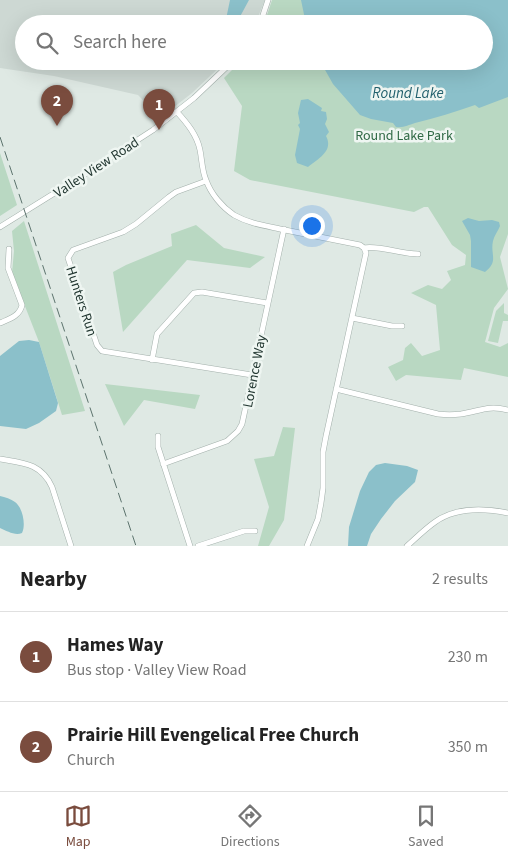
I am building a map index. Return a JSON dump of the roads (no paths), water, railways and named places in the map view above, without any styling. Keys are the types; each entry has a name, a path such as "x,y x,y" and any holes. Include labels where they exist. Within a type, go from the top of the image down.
{"street":[{"path":"263,15 268,0"},
{"name":"Valley View Road","path":"0,227 153,130 177,112 224,70"},
{"path":"177,112 189,125 197,139 206,181 218,201 234,215 255,223 360,245 366,253 324,452 321,504 309,545"},
{"name":"Hunters Run","path":"206,181 176,192 123,232 73,250 68,258 99,349 102,351 252,375"},
{"name":"Lorence Way","path":"164,464 233,437 242,424 284,229"},
{"path":"364,248 370,247 418,254"},
{"path":"0,323 16,316 21,311 22,305 8,268 9,250"},
{"path":"152,360 157,334 194,293 202,292 267,303"},
{"path":"352,318 392,326 402,326"},
{"path":"336,389 438,414 462,414 492,407 508,410"},
{"path":"158,436 158,448 190,546"},
{"path":"0,459 33,466 48,479 71,546"},
{"path":"407,546 436,521 458,512 484,509 508,513"},
{"path":"198,546 244,531 255,531"}],"water":[{"path":"230,0 249,0 241,15 227,15"},
{"name":"Round Lake","path":"301,0 508,0 508,97 479,108 475,105 401,127 396,127 393,123 360,115 333,84 325,70 493,70 493,15 304,15"},
{"path":"308,99 322,108 321,111 326,112 327,119 325,124 329,132 326,136 328,146 324,154 308,167 297,163 295,155 300,129 298,113 301,100"},
{"path":"468,218 479,221 492,220 499,222 500,226 492,246 493,261 485,272 471,267 470,235 462,221"},
{"path":"19,341 39,342 58,403 56,411 39,423 26,429 0,426 0,356"},
{"path":"385,463 407,466 418,470 415,482 395,501 381,519 371,534 367,546 348,546 349,527 360,491 369,472 376,465"},
{"path":"0,496 13,501 20,508 24,521 22,533 14,534 0,528"}],"railway":[{"path":"0,137 136,546"}],"place":[{"name":"Prairie Hill Evengelical Free Church","path":"57,126"},
{"name":"Hames Way","path":"159,130"}],"park label":[{"name":"Round Lake Park","path":"404,135"}]}
